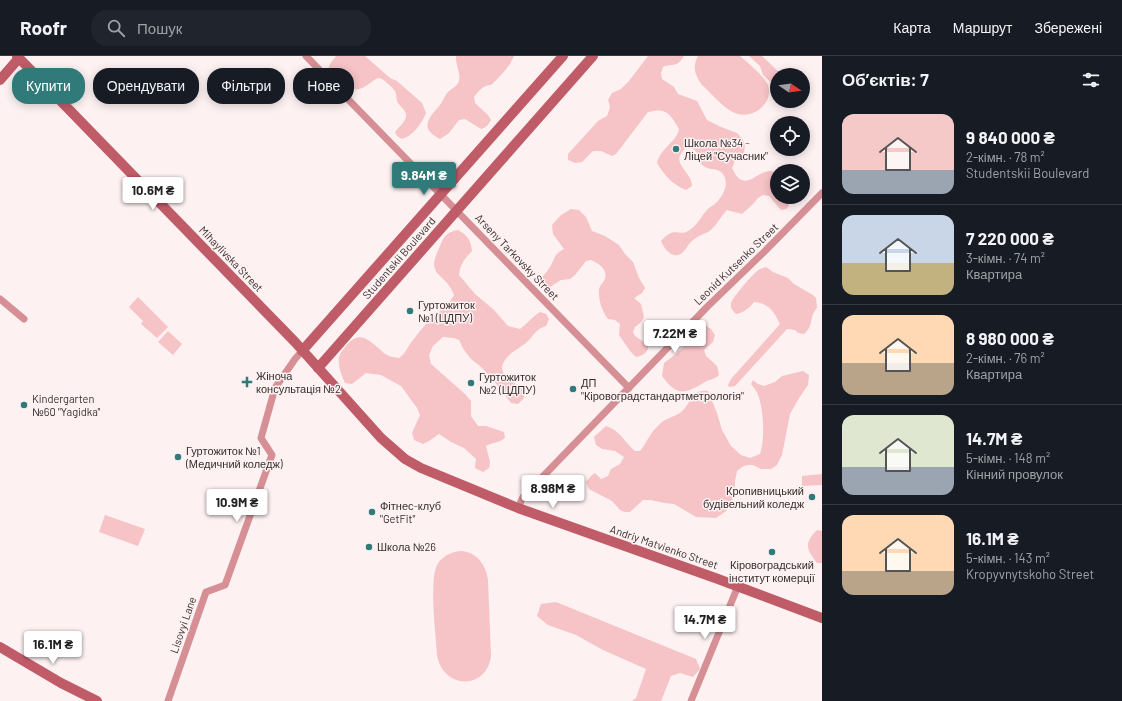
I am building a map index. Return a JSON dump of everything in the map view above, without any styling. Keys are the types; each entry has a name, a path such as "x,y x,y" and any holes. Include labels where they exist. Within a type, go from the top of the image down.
{"street":[{"name":"Arseny Tarkovsky Street","path":"306,56 629,388"},
{"name":"Studentskii Boulevard","path":"302,351 563,56"},
{"name":"Studentskii Boulevard","path":"318,368 593,56"},
{"path":"0,80 19,57"},
{"name":"Mihaylivska Street","path":"19,57 310,359"},
{"name":"Leonid Kutsenko Street","path":"518,508 523,498 708,306 822,193"},
{"path":"0,299 24,318"},
{"name":"Lisovyi Lane","path":"168,701 206,592 225,585 272,455 261,438 275,388 302,351"},
{"name":"Andriy Matvienko Street","path":"310,359 381,438 405,459 421,468 518,508 738,586 822,618"},
{"path":"691,701 738,586"},
{"path":"0,646 61,682 97,701"}],"shaded area":[{"path":"336,56 365,56 422,103 426,113 420,125 410,135 402,139 397,136 395,132 404,121 406,115 405,111 397,102 395,91 380,78 364,87 354,89 354,68 329,68"},
{"path":"456,56 514,56 507,68 498,78 491,85 481,89 474,97 475,103 488,115 491,120 487,126 481,129 465,119 459,120 449,133 440,139 429,131 428,123 429,119 447,93 456,86 459,81"},
{"path":"648,56 684,56 677,64 663,67 661,73 662,79 674,87 678,94 697,101 707,120 737,133 742,138 745,145 744,153 735,161 732,168 737,177 743,180 748,180 770,171 770,197 763,195 758,198 742,214 727,210 711,230 694,239 682,253 675,255 669,253 661,241 673,232 682,233 693,227 707,210 716,203 724,192 726,180 720,171 705,167 700,162 695,150 686,148 681,153 679,158 682,167 689,176 692,186 686,190 673,182 663,172 657,163 659,157 678,134 679,129 667,113 660,110 648,112 616,154 612,156 601,151 593,151 582,162 575,163 568,160 568,154 598,121 607,116 610,107 608,100 612,93 621,89"},
{"path":"698,56 740,56 766,81 769,92 765,104 754,112 742,115 726,108 702,85 698,78 695,71 695,64"},
{"path":"749,56 762,56 775,68 770,68 770,82 763,75 760,66"},
{"path":"776,204 788,204 789,206 786,209 781,210"},
{"path":"571,209 579,210 586,217 592,231 605,236 619,245 633,262 639,278 645,288 642,293 634,298 641,304 644,317 635,327 633,332 635,336 648,345 648,349 642,355 636,357 630,351 619,335 620,324 615,320 608,319 604,312 600,301 599,289 604,281 605,274 603,268 598,263 591,260 586,261 570,279 561,280 547,289 540,284 539,281 549,269 556,255 564,249 553,234 552,225 561,215"},
{"path":"458,230 468,238 472,251 463,262 459,275 475,294 493,309 508,326 520,329 540,312 546,314 549,319 546,326 537,331 503,363 502,368 505,377 525,390 524,398 518,404 511,403 491,377 471,359 459,340 443,337 433,346 429,355 431,364 471,401 471,416 478,426 486,426 504,432 505,438 486,446 490,462 489,468 483,472 475,468 476,459 464,448 439,434 423,444 414,440 412,433 420,415 417,408 401,386 381,375 366,373 352,384 345,383 340,371 339,363 342,351 350,342 358,337 362,337 371,342 388,356 399,358 403,355 423,327 447,305 454,295 450,287 438,274 434,264 441,243 445,237 449,233"},
{"path":"766,267 773,272 788,278 794,284 813,295 816,298 817,308 814,312 811,324 804,334 798,333 795,330 787,329 735,386 729,387 728,385 731,379 780,324 773,312 764,304 754,302 746,310 736,314 731,306 731,303 739,290 757,271"},
{"path":"138,297 168,327 157,338 141,324 143,321 129,307"},
{"path":"706,326 711,329 715,335 713,342 704,350 706,356 717,366 719,375 687,391 677,390 667,383 662,376 664,363 676,354 699,329"},
{"path":"168,331 182,344 173,355 158,342"},
{"path":"803,371 809,375 808,385 790,414 782,455 777,465 771,469 761,469 753,465 747,465 737,471 735,491 730,506 725,512 716,518 696,517 674,504 651,500 643,500 630,512 625,512 620,510 612,501 589,489 586,482 591,476 595,473 601,479 608,476 611,469 620,464 624,457 615,451 602,449 596,445 594,437 606,426 615,430 635,451 640,451 657,426 663,421 680,413 694,395 702,391 708,391 722,430 731,446 741,455 750,458 760,454 763,441 763,416 758,394 751,384 753,380 764,386 775,382 782,376"},
{"path":"822,474 822,485 802,486 802,476"},
{"path":"105,515 145,529 138,546 99,532"},
{"path":"817,530 822,531 822,563 817,563 808,546 808,542"},
{"path":"461,551 472,554 480,560 487,574 491,656 488,667 482,675 474,680 465,681 456,680 447,675 441,666 437,655 433,595 433,583 437,565 441,559 447,555"},
{"path":"556,602 696,659 700,669 693,677 680,673 671,676 661,701 632,701 636,698 646,669 603,650 576,635 548,625 537,616 541,604"}],"place":[{"name":"Школа №34 - Ліцей \"Сучасник\"","path":"676,149"},
{"name":"Гуртожиток №1 (ЦДПУ)","path":"410,311"},
{"name":"Жіноча консультація №2","path":"247,382"},
{"name":"Гуртожиток №2 (ЦДПУ)","path":"471,383"},
{"name":"ДП \"Кіровоградстандартметрологія\"","path":"573,389"},
{"name":"Kindergarten №60 \"Yagidka\"","path":"24,405"},
{"name":"Гуртожиток №1 (Медичний коледж)","path":"178,457"},
{"name":"Кропивницький будівельний коледж","path":"812,497"},
{"name":"Фітнес-клуб \"GetFit\"","path":"372,512"},
{"name":"Школа №26","path":"369,547"},
{"name":"Кіровоградський інститут комерції","path":"772,552"}]}
